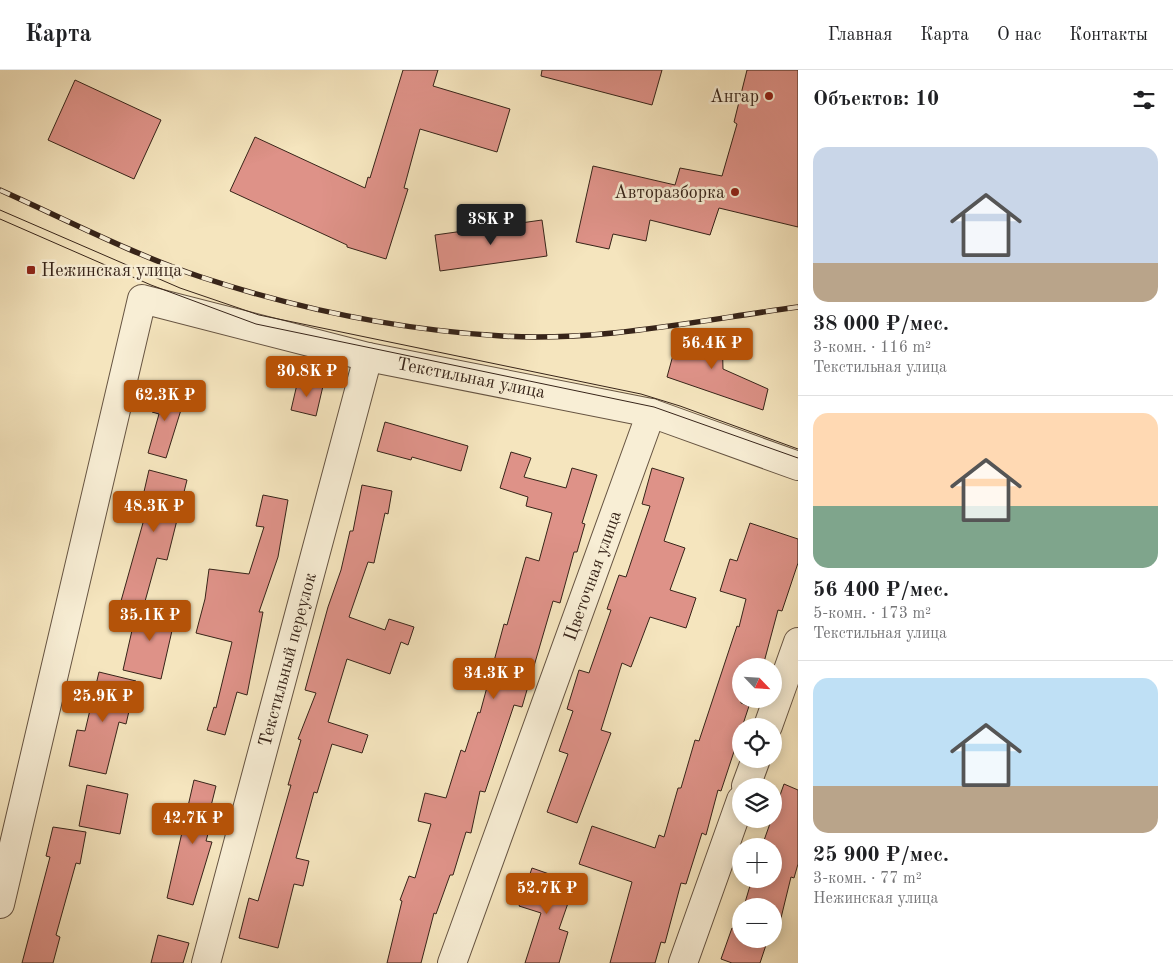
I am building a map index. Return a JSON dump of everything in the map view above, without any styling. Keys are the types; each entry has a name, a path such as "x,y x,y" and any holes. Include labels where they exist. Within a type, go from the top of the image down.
{"street":[{"name":"Текстильная улица","path":"12,801 142,299 368,357 651,413 798,466"},
{"name":"Текстильный переулок","path":"206,963 368,357"},
{"name":"Цветочная улица","path":"452,963 651,413"},
{"path":"771,718 798,642"},
{"path":"0,904 12,801"},
{"path":"682,963 732,825"}],"building":[{"path":"403,70 438,70 433,86 510,109 497,152 420,129 404,188 408,189 386,259 347,247 347,245 230,191 255,137 365,188 368,177 370,178"},
{"path":"542,70 662,70 652,105 541,76"},
{"path":"747,70 798,70 798,227 719,208 710,235 650,220 646,241 613,234 609,249 576,242 593,166 675,185 680,168 722,176 737,124 734,122"},
{"path":"75,80 161,120 134,179 48,140"},
{"path":"542,220 547,256 440,271 435,235"},
{"path":"722,332 723,369 768,389 763,410 667,377 678,337"},
{"path":"298,380 323,386 316,416 291,410"},
{"path":"158,390 185,397 166,458 148,453 159,414 152,412"},
{"path":"385,422 468,446 461,471 412,457 411,460 377,451"},
{"path":"511,452 531,458 524,477 566,488 572,468 597,475 582,523 585,524 577,552 574,552 560,603 553,601 522,707 514,705 485,792 480,791 471,833 466,832 453,875 450,875 436,914 434,913 421,963 387,963 402,901 400,900 409,876 415,878 431,824 418,821 425,793 446,798 461,750 465,752 478,712 480,713 504,624 507,625 526,557 539,561 552,513 526,506 528,497 500,488"},
{"path":"652,468 684,478 664,541 685,548 670,590 696,598 686,628 650,617 631,667 622,663 601,730 611,733 577,823 547,812 568,754 559,751 573,711 567,709 579,670 589,673 611,610 607,609 619,575 626,577 650,506 642,504"},
{"path":"149,470 187,480 167,560 157,558 144,605 121,601 150,498 143,496"},
{"path":"362,485 392,491 388,514 385,513 374,563 368,562 349,617 385,630 389,619 414,627 408,645 401,642 390,674 347,659 328,722 368,735 362,753 332,744 317,793 314,792 296,858 309,861 303,886 294,884 278,948 239,938 249,898 258,901 291,785 288,785 301,740 298,739 316,693 305,690 328,607 341,570 350,531 353,531"},
{"path":"263,495 288,500 278,557 259,612 263,612 247,695 237,692 225,735 207,730 214,707 216,708 232,642 196,633 205,599 209,569 249,574 264,527 256,526"},
{"path":"750,523 798,539 798,563 782,611 778,610 765,658 732,658 732,708 748,708 745,718 732,718 732,758 721,791 718,790 706,835 702,833 686,884 681,883 665,943 661,942 655,963 610,963 632,882 579,864 592,826 655,848 659,835 664,837 678,788 681,788 695,740 699,741 737,626 739,627 746,599 720,591 730,559 737,561"},
{"path":"138,604 176,613 161,679 123,670"},
{"path":"99,672 136,681 126,724 119,722 106,774 69,766 77,730 85,731"},
{"path":"194,780 216,786 209,814 213,816 206,841 212,842 193,905 167,898"},
{"path":"784,784 798,790 798,864 794,878 791,877 782,914 782,898 746,898 749,888 782,888 782,838 765,838 768,828 782,828 782,790"},
{"path":"87,785 128,794 120,834 79,826"},
{"path":"53,827 86,832 80,864 76,863 56,935 60,937 53,963 22,963 50,857 46,856"},
{"path":"532,868 575,883 559,929 568,932 559,963 525,963 541,913 519,906"},
{"path":"732,928 732,948 765,948 760,963 732,963 721,959"},
{"path":"158,935 189,943 183,963 151,963"}],"tram line":[{"path":"0,210 180,288 259,315 641,394 680,406 798,449"},
{"path":"0,219 151,285 256,324 654,407 798,458"}],"railway":[{"path":"0,190 125,247 201,277 312,308 426,329 502,336 576,336 650,329 798,307"}],"place":[{"name":"Ангар","path":"769,96"},
{"name":"Авторазборка","path":"735,192"},
{"name":"Нежинская улица","path":"31,270"}]}
